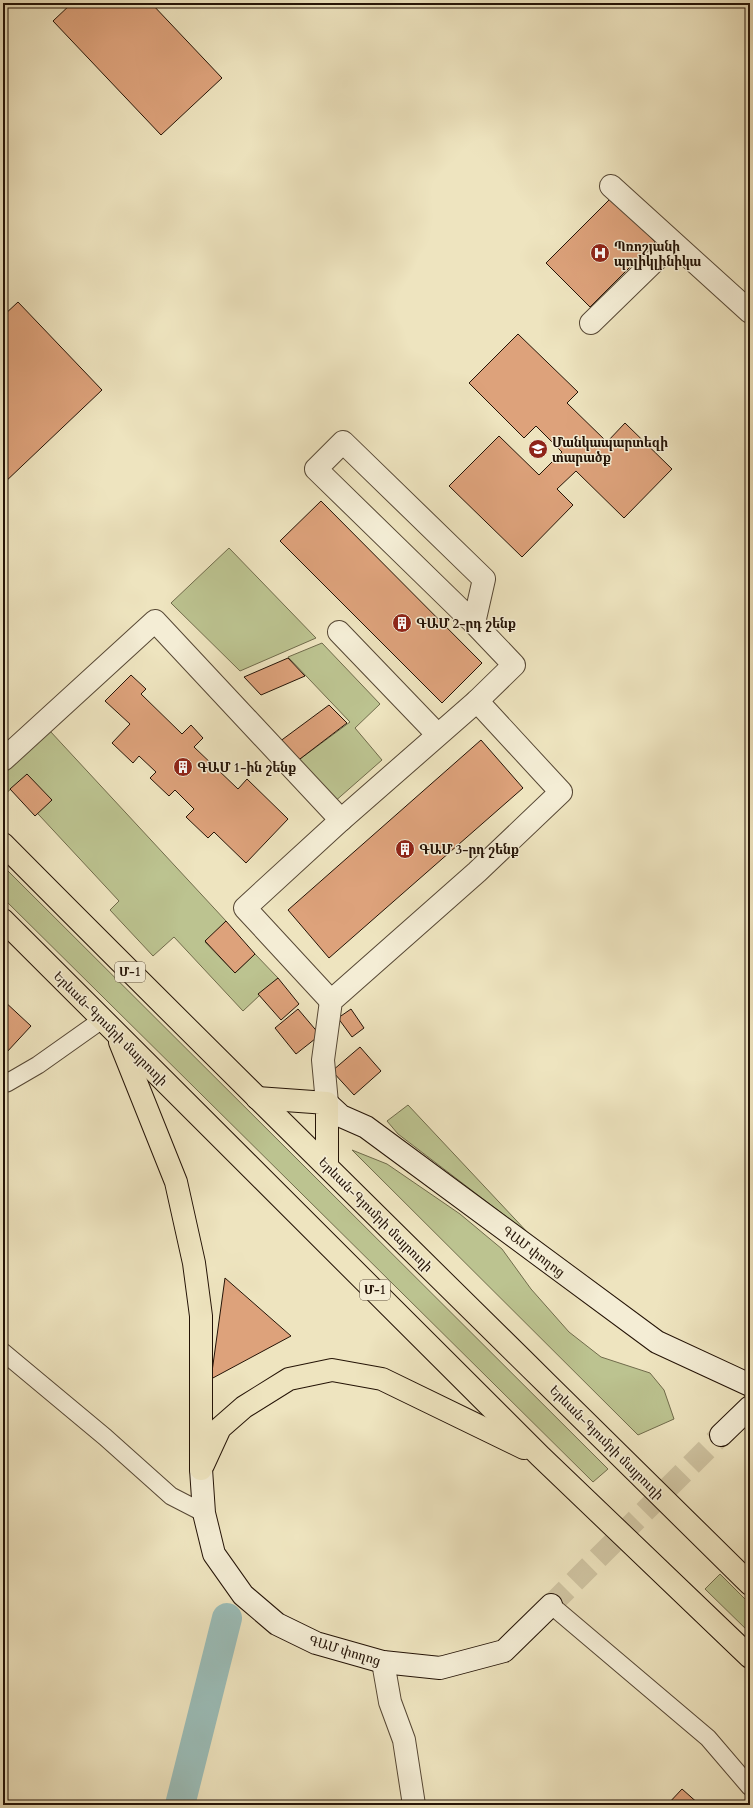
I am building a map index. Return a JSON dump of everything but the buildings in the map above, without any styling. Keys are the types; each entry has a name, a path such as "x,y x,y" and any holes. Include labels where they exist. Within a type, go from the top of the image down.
{"highway":[{"name":"Երևան-Գյումրի մայրուղի","path":"3,844 257,1098 328,1166 750,1584"},
{"name":"Երևան-Գյումրի մայրուղի","path":"3,920 110,1025 540,1456 750,1657"},
{"path":"110,1025 176,1182 194,1263 201,1316 201,1469"},
{"path":"257,1098 327,1103 328,1166"},
{"path":"201,1469 220,1428 244,1407 289,1379 332,1370 382,1378 540,1456"}],"street":[{"path":"611,186 750,312"},
{"path":"591,323 673,243"},
{"path":"331,1001 245,908 437,734 477,701 514,665 474,623 316,469 343,442 484,579 474,623"},
{"path":"3,760 155,621 341,820"},
{"path":"339,632 437,734"},
{"path":"327,1103 324,1060 331,1001 477,872 562,792 477,701"},
{"name":"ԳԱՄ փողոց","path":"327,1103 341,1116 366,1127 657,1342 750,1385"},
{"path":"721,1435 750,1407"},
{"name":"ԳԱՄ փողոց","path":"201,1469 204,1513 214,1554 242,1594 277,1624 316,1643 383,1662 440,1668 504,1651 551,1605"},
{"path":"383,1662 390,1702 404,1740 414,1805"}],"lane":[{"path":"3,1079 7,1083 110,1025"},
{"path":"3,1352 105,1437 171,1496 204,1513"},
{"path":"551,1605 708,1738 750,1787"}],"green space":[{"path":"229,548 316,638 240,671 171,603"},
{"path":"322,643 380,704 355,728 382,760 333,803 296,762 350,722 288,657"},
{"path":"50,731 226,921 205,942 235,973 255,954 278,978 243,1011 174,937 153,956 110,910 119,901 13,787 3,796 3,774"},
{"path":"3,866 608,1469 593,1482 3,898"},
{"path":"408,1105 529,1234 398,1134 387,1121"},
{"path":"352,1150 387,1164 460,1214 502,1249 531,1289 569,1332 601,1357 650,1373 664,1390 674,1419 638,1435"},
{"path":"720,1574 750,1604 750,1633 705,1589"}],"waterway":[{"path":"180,1805 227,1618"}],"tunnel":[{"path":"551,1605 721,1435"}],"place":[{"name":"Պռոշյանի պոլիկլինիկա","path":"600,253"},
{"name":"Մանկապարտեզի տարածք","path":"538,449"},
{"name":"ԳԱՄ 2-րդ շենք","path":"402,623"},
{"name":"ԳԱՄ 1-ին շենք","path":"183,767"},
{"name":"ԳԱՄ 3-րդ շենք","path":"405,849"}]}
